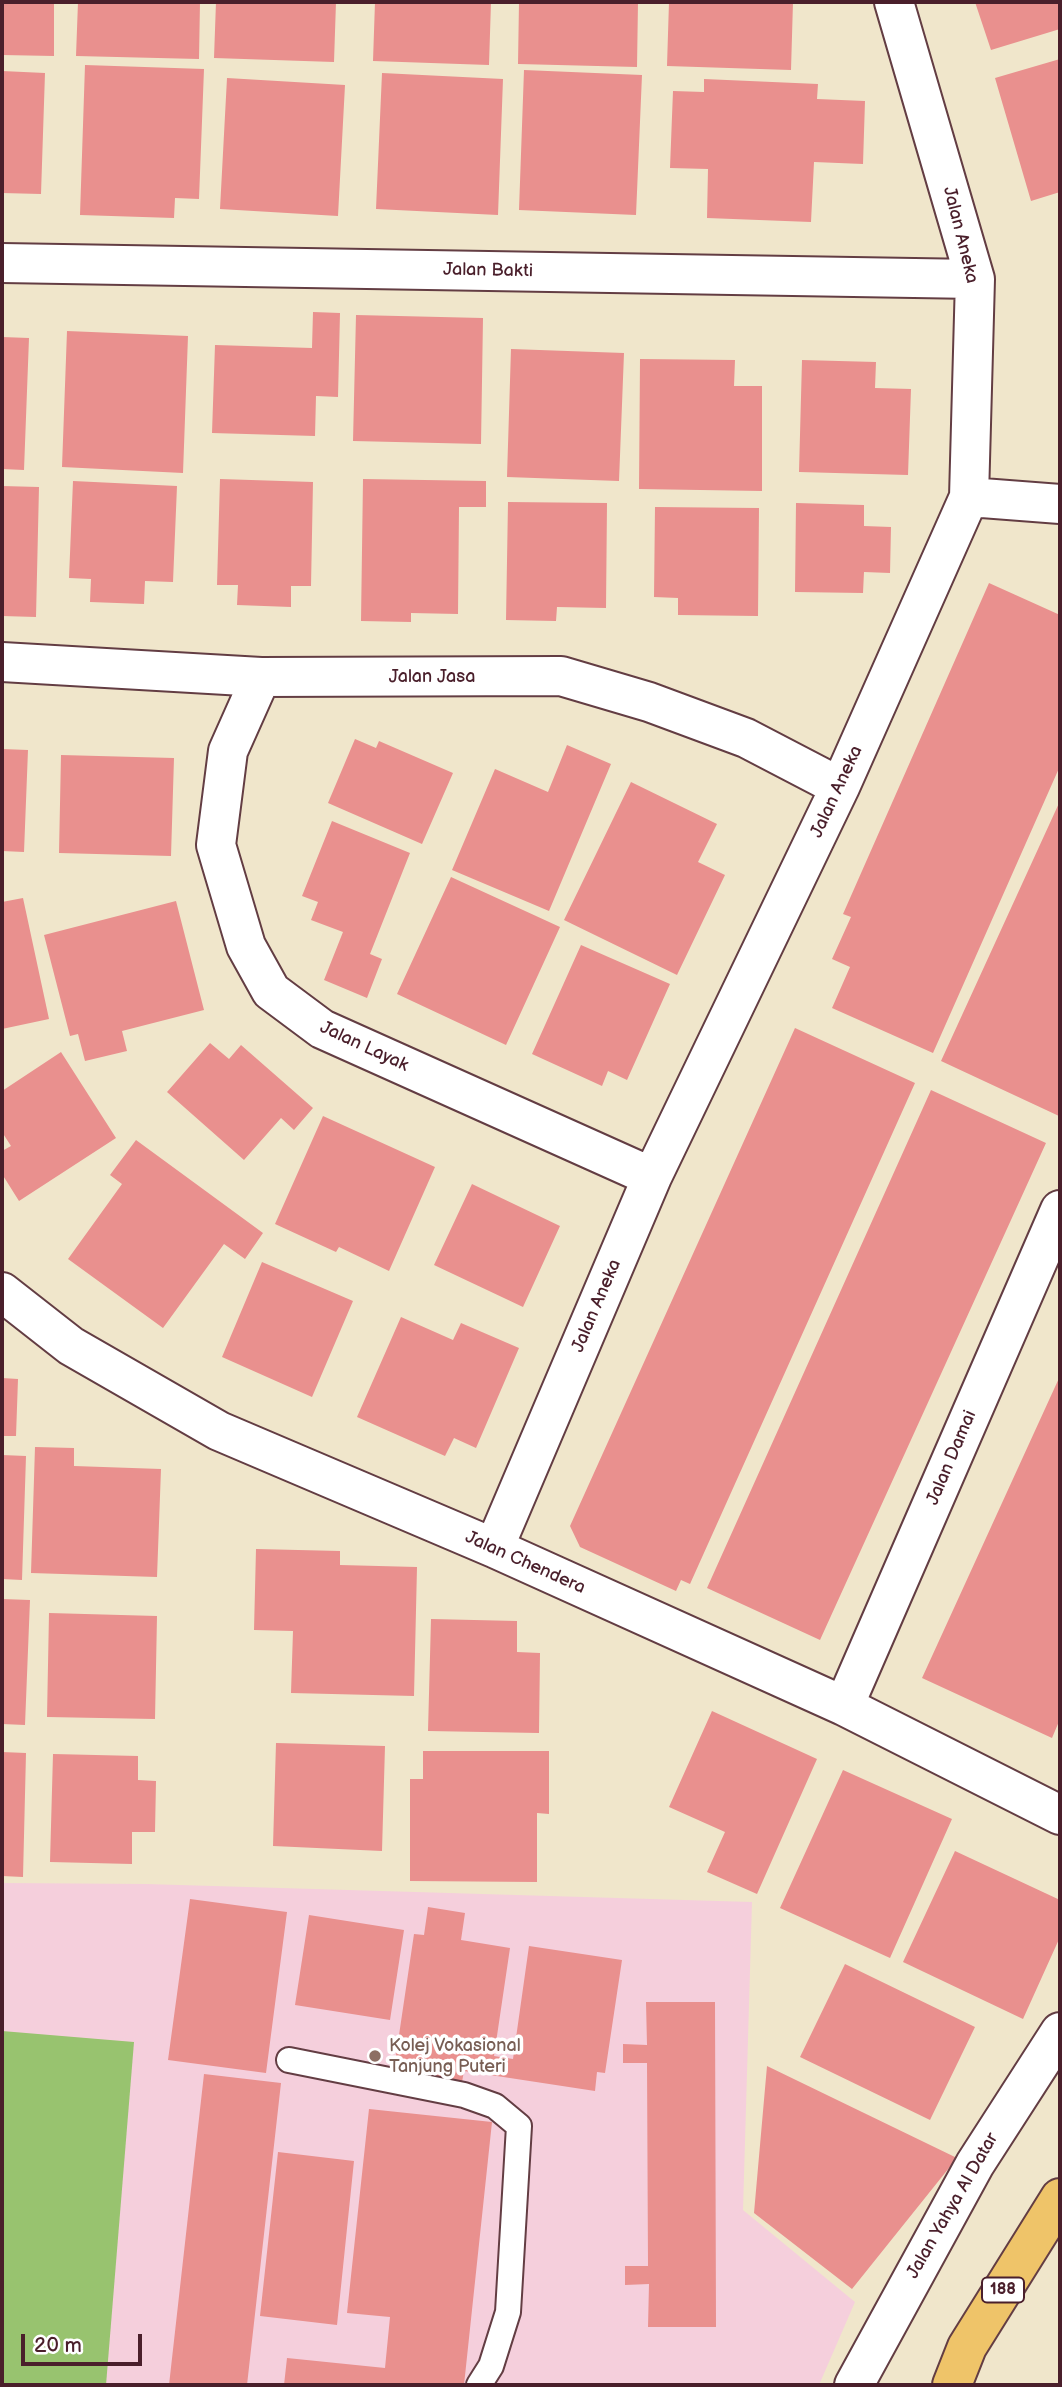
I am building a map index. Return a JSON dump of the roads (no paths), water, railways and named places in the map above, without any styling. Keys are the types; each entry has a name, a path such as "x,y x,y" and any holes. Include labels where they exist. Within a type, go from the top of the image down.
{"highway":[{"name":"188","path":"952,2385 967,2347 1060,2198"}],"street":[{"name":"Jalan Aneka","path":"494,1548 652,1177 840,787 969,497 975,279 894,2"},
{"name":"Jalan Bakti","path":"2,264 975,279"},
{"path":"969,497 1060,505"},
{"name":"Jalan Jasa","path":"2,662 261,677 561,676 649,702 746,738 840,787"},
{"name":"Jalan Layak","path":"261,677 228,751 216,845 246,946 271,991 322,1029 652,1177"},
{"name":"Jalan Damai","path":"844,1706 1060,1210"},
{"name":"Jalan Chendera","path":"2,1292 71,1346 219,1431 494,1548 844,1706 1060,1815"},
{"name":"Jalan Yahya Al Datar","path":"854,2385 975,2164 1060,2032"}],"lane":[{"path":"289,2060 464,2095 495,2106 519,2126 508,2312 491,2366 479,2385"}],"place":[{"name":"Kolej Vokasional Tanjung Puteri","path":"375,2056"}]}
